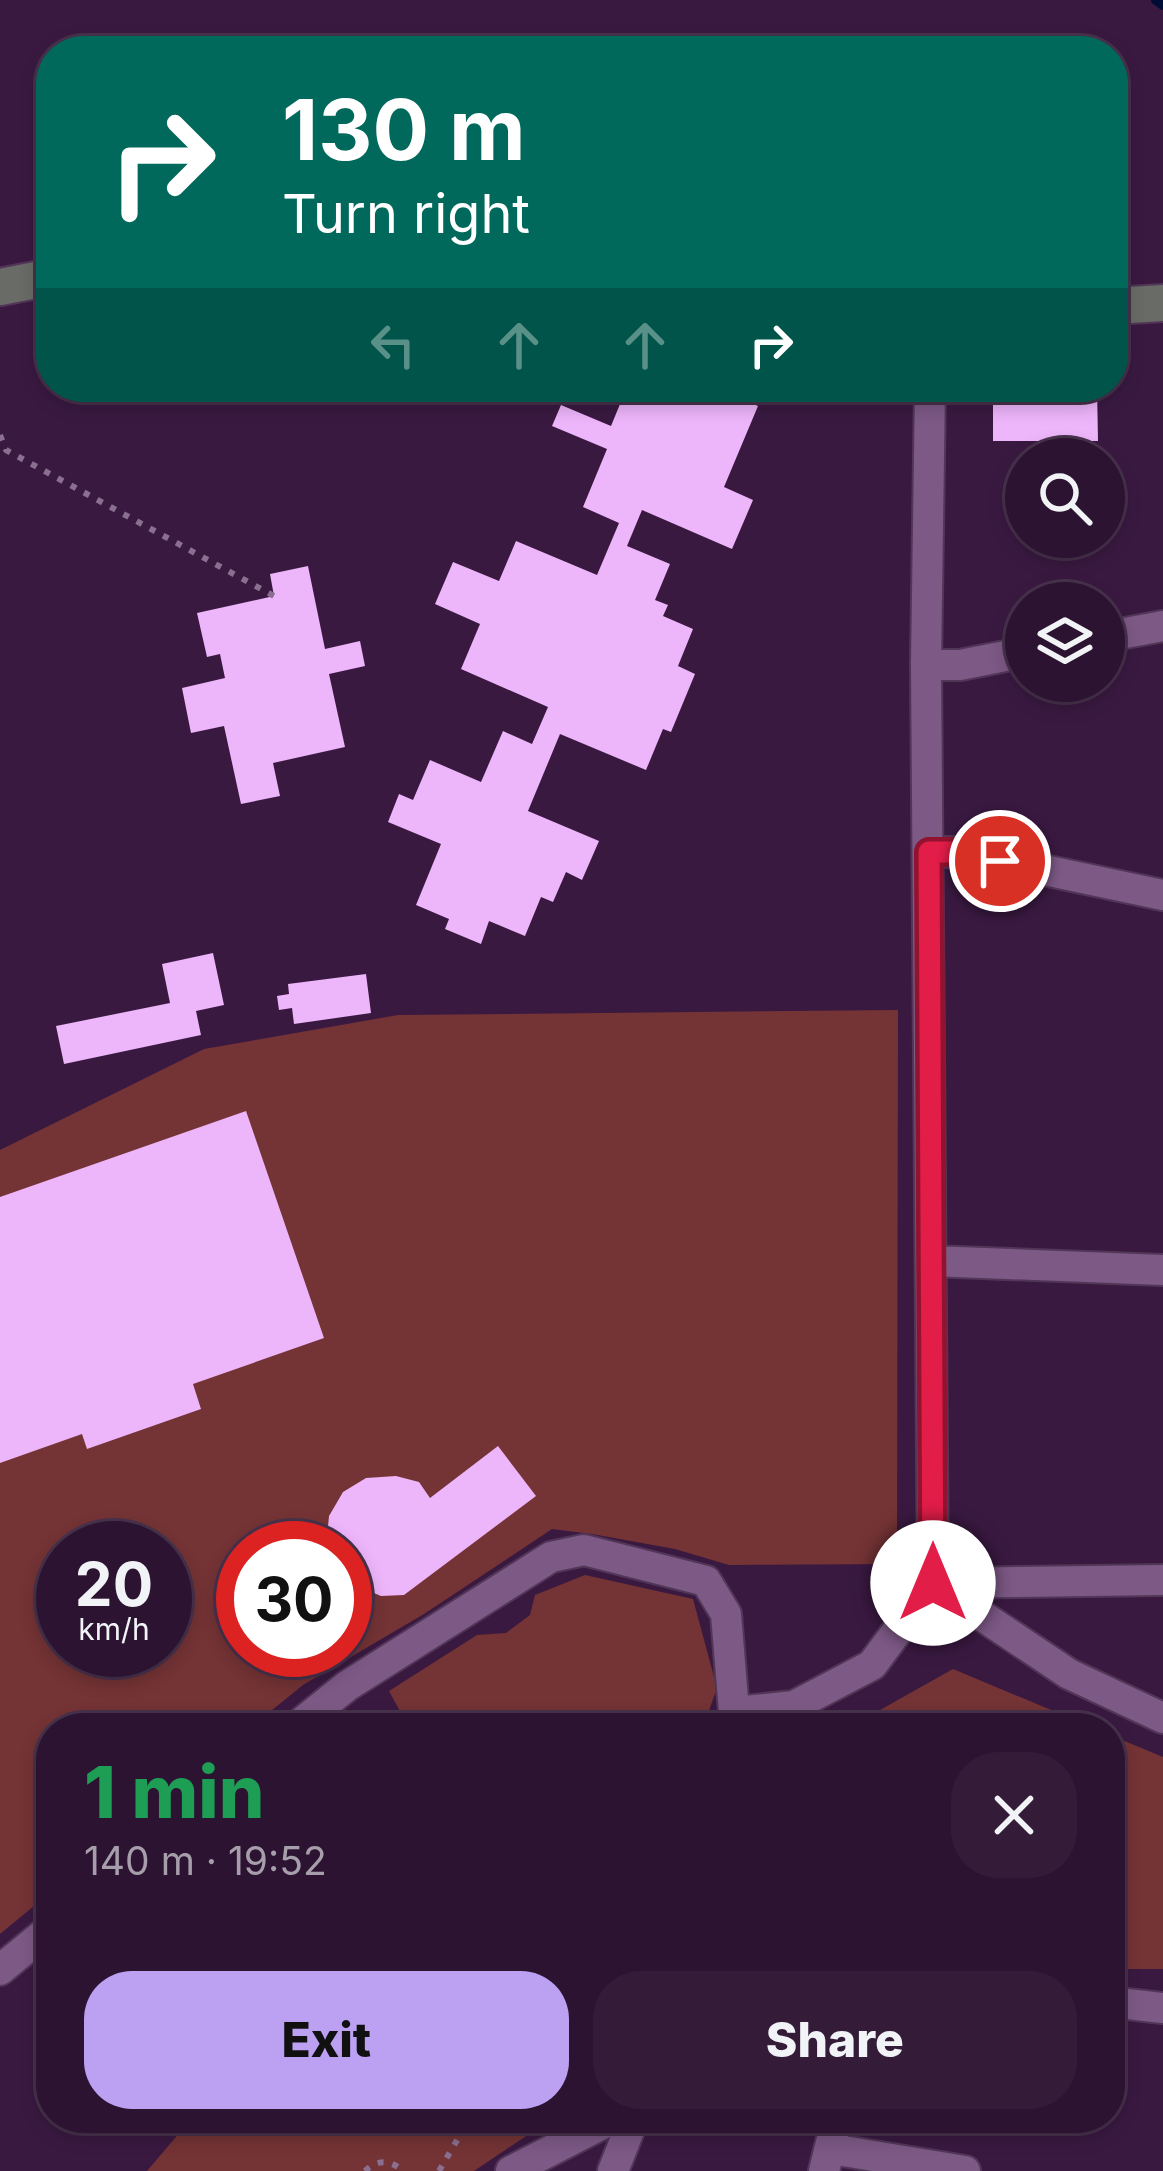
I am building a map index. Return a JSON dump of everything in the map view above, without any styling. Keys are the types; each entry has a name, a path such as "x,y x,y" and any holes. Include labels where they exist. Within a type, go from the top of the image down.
{"main road":[{"path":"0,287 36,280"},
{"path":"1128,304 1163,303"}],"street":[{"path":"314,1713 347,1686 551,1557 584,1550 706,1581 726,1614 734,1712 794,1706 872,1665 933,1583 926,665 931,402"},
{"path":"1125,633 1163,626"},
{"path":"926,665 960,665 1005,656"},
{"path":"929,852 959,852 1163,896"},
{"path":"931,1261 1163,1270"},
{"path":"933,1583 1163,1580"},
{"path":"933,1583 1069,1674 1163,1718"},
{"path":"0,1970 36,1940"},
{"path":"1125,2004 1163,2008"},
{"path":"511,2171 585,2133"},
{"path":"613,2171 628,2133"},
{"path":"831,2146 964,2171"}],"path":[{"path":"0,436 6,450 274,596"},
{"path":"440,2171 462,2133"},
{"path":"365,2171 382,2162 403,2171"}],"shaded area":[{"path":"898,1010 897,1564 729,1565 675,1549 552,1529 372,1645 372,1521 216,1521 216,1677 317,1677 268,1713 36,1713 36,1904 0,1934 0,1150 204,1049 398,1015"},
{"path":"585,1575 693,1599 717,1688 708,1713 401,1713 389,1691 477,1635 506,1633 530,1615 535,1595"},
{"path":"953,1669 1058,1713 875,1713"},
{"path":"1125,1741 1163,1757 1163,1969 1125,1969"},
{"path":"179,2133 531,2133 474,2171 147,2171"}],"building":[{"path":"621,402 749,402 758,406 724,487 753,500 732,549 642,510 627,546 670,564 655,600 668,605 663,616 693,629 678,666 695,674 671,732 663,729 646,770 560,734 528,811 599,841 582,880 566,872 553,902 541,897 525,936 489,921 481,944 445,929 449,919 416,905 441,844 388,822 399,794 413,800 430,760 481,782 503,731 532,744 548,707 461,669 480,624 435,604 453,562 499,581 516,541 597,575 619,523 583,507 607,449 552,426 561,405 611,426"},
{"path":"993,402 1097,402 1098,438 993,441"},
{"path":"308,566 325,649 360,641 365,666 329,674 345,747 273,763 280,796 241,804 224,726 191,733 182,688 225,678 220,654 207,657 197,613 274,596 270,574"},
{"path":"213,953 224,1005 196,1011 201,1035 64,1064 56,1026 170,1003 162,964"},
{"path":"366,974 371,1013 294,1024 292,1008 279,1010 277,996 289,994 288,984"},
{"path":"246,1111 324,1338 193,1384 201,1409 87,1449 82,1434 0,1463 0,1197"},
{"path":"498,1446 536,1496 404,1595 372,1592 372,1521 329,1521 343,1492 366,1478 396,1476 419,1482 430,1498"}],"waterway":[{"path":"1156,0 1163,5"}],"route":[{"path":"933,1583 929,852 959,852 1000,861"}]}
